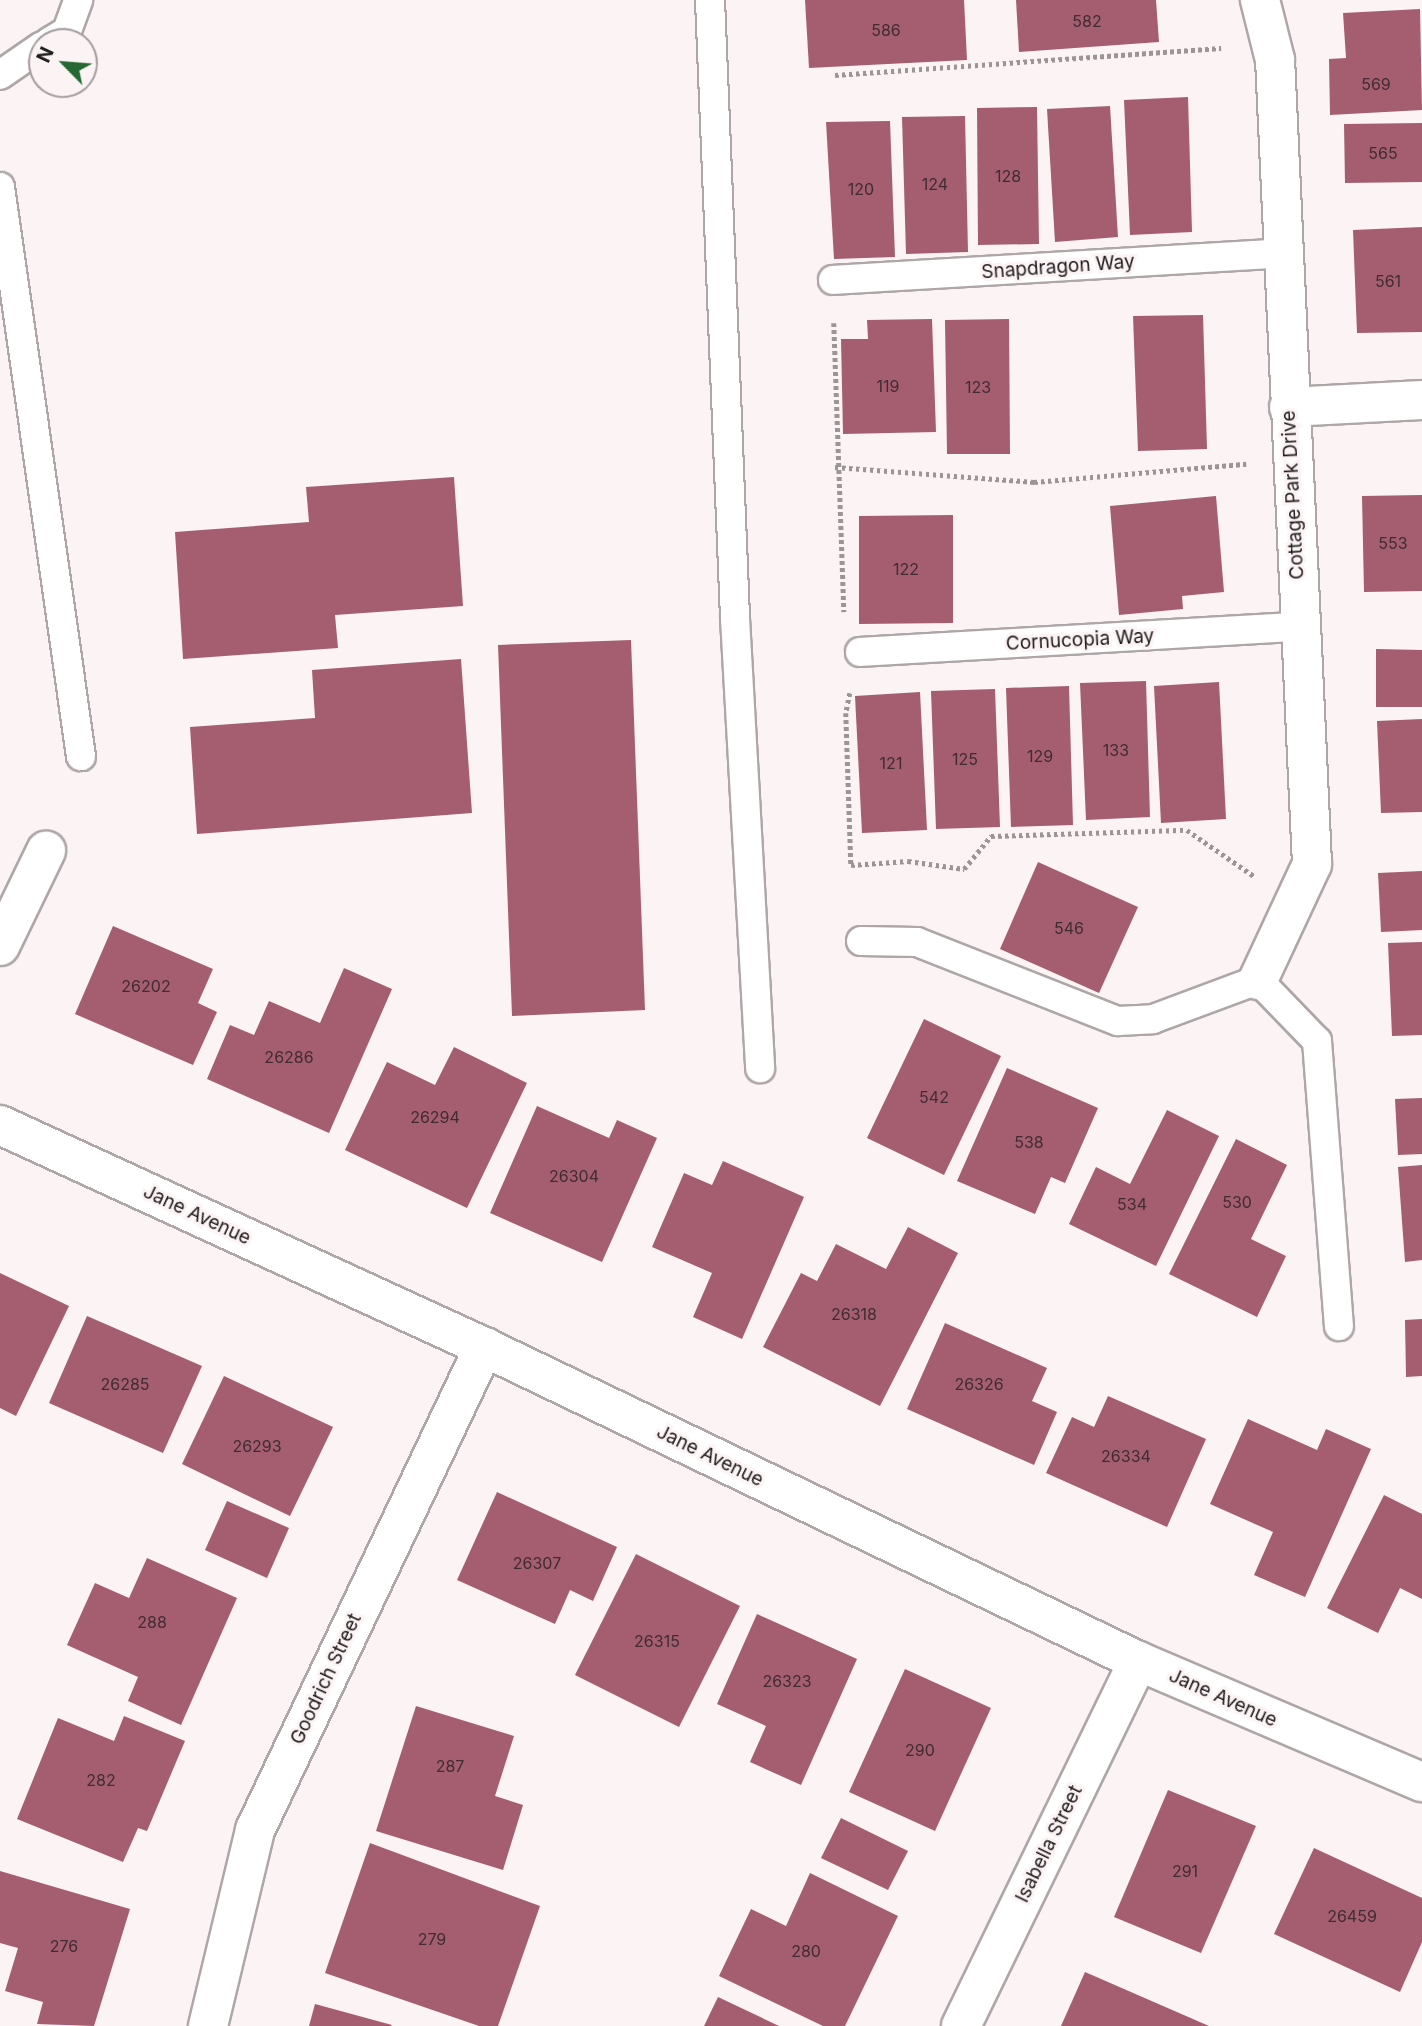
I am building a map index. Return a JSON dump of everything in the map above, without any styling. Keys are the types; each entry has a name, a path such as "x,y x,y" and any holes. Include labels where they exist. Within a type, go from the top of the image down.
{"street":[{"name":"Cottage Park Drive","path":"1258,980 1312,864 1272,44 1260,0"},
{"path":"1289,407 1422,400"},
{"path":"0,946 46,851"},
{"name":"Jane Avenue","path":"0,1125 484,1347 1138,1661 1422,1783"},
{"name":"Goodrich Street","path":"208,2026 255,1830 484,1347"},
{"name":"Isabella Street","path":"961,2026 1138,1661"}],"lane":[{"path":"68,28 78,0"},
{"path":"710,0 734,604 760,1068"},
{"path":"0,75 28,56"},
{"path":"0,187 81,756"},
{"name":"Snapdragon Way","path":"833,280 1282,253"},
{"name":"Cornucopia Way","path":"860,652 1300,627"},
{"path":"861,941 917,942 1118,1021 1153,1019 1258,980 1317,1041 1339,1326"}],"path":[{"path":"835,75 1272,44"},
{"path":"833,280 835,467 844,612 860,652 846,713 851,865 908,861 964,869 990,836 1187,830 1294,901"},
{"path":"835,467 1034,482 1292,460"}],"building":[{"path":"805,0 964,0 967,60 809,68"},
{"path":"1016,0 1156,0 1159,42 1019,52"},
{"path":"1420,9 1422,110 1330,115 1329,59 1346,58 1343,13"},
{"path":"1188,97 1192,232 1130,235 1124,100"},
{"path":"1110,106 1118,237 1055,242 1047,109"},
{"path":"1037,107 1039,244 978,245 977,108"},
{"path":"965,116 968,252 906,254 902,117"},
{"path":"890,121 895,257 834,259 826,122"},
{"path":"1422,123 1422,182 1345,183 1344,124"},
{"path":"1422,227 1422,332 1357,333 1353,230"},
{"path":"1203,315 1207,449 1138,451 1133,316"},
{"path":"932,319 936,432 843,434 841,339 868,339 867,320"},
{"path":"1009,319 1010,454 947,454 945,320"},
{"path":"454,477 463,606 335,615 338,648 183,659 175,532 309,522 306,487"},
{"path":"1422,495 1422,591 1364,592 1362,496"},
{"path":"1216,496 1224,592 1182,596 1183,609 1119,615 1110,506"},
{"path":"953,515 953,623 859,624 859,516"},
{"path":"631,640 645,1010 512,1016 498,645"},
{"path":"1376,649 1422,650 1422,707 1376,707"},
{"path":"461,659 472,813 197,834 190,727 315,718 312,670"},
{"path":"1146,681 1150,817 1086,820 1080,683"},
{"path":"1219,682 1226,819 1161,823 1154,686"},
{"path":"1069,686 1073,825 1011,827 1006,688"},
{"path":"995,689 1000,827 936,829 931,691"},
{"path":"920,692 927,830 862,833 855,696"},
{"path":"1422,719 1422,812 1381,813 1377,721"},
{"path":"1038,862 1138,907 1099,993 1000,949"},
{"path":"1422,871 1422,930 1381,932 1378,873"},
{"path":"113,926 213,969 198,1003 217,1012 193,1065 75,1014"},
{"path":"1422,942 1422,1035 1392,1036 1388,943"},
{"path":"344,968 392,989 329,1133 207,1079 230,1025 254,1035 269,1001 320,1023"},
{"path":"924,1019 1001,1056 944,1175 867,1138"},
{"path":"454,1047 527,1083 467,1208 345,1150 387,1062 435,1085"},
{"path":"1007,1068 1098,1108 1065,1183 1051,1177 1035,1214 957,1181"},
{"path":"1422,1098 1422,1154 1398,1155 1395,1099"},
{"path":"537,1106 609,1138 617,1120 657,1138 602,1262 490,1213"},
{"path":"1167,1110 1219,1136 1156,1266 1069,1224 1096,1167 1130,1184"},
{"path":"1236,1139 1287,1165 1251,1239 1286,1256 1257,1317 1169,1274"},
{"path":"723,1161 804,1197 742,1339 693,1317 712,1273 652,1247 684,1173 712,1185"},
{"path":"1422,1165 1422,1260 1405,1262 1398,1167"},
{"path":"908,1227 958,1253 880,1406 763,1347 801,1273 817,1281 836,1244 886,1269"},
{"path":"0,1273 69,1306 16,1416 0,1408"},
{"path":"87,1316 202,1366 163,1453 49,1403"},
{"path":"1422,1319 1422,1376 1406,1377 1405,1320"},
{"path":"945,1323 1047,1368 1032,1401 1057,1412 1034,1465 907,1409"},
{"path":"224,1376 333,1427 290,1516 182,1464"},
{"path":"1108,1396 1206,1439 1167,1527 1046,1473 1072,1417 1094,1427"},
{"path":"1248,1419 1317,1450 1326,1429 1371,1449 1305,1597 1254,1575 1273,1532 1210,1504"},
{"path":"497,1492 617,1547 593,1601 570,1590 555,1624 457,1580"},
{"path":"1384,1495 1422,1514 1422,1599 1400,1588 1378,1633 1327,1608"},
{"path":"227,1501 289,1528 267,1578 205,1550"},
{"path":"636,1554 740,1606 679,1727 575,1675"},
{"path":"147,1558 237,1598 181,1725 128,1701 138,1677 67,1645 95,1583 129,1598"},
{"path":"757,1614 857,1659 801,1785 750,1762 766,1726 717,1704"},
{"path":"905,1669 991,1708 935,1831 849,1792"},
{"path":"416,1706 514,1736 495,1796 523,1805 503,1870 376,1831"},
{"path":"124,1716 185,1741 147,1831 138,1828 123,1862 17,1819 58,1718 114,1741"},
{"path":"1168,1790 1256,1826 1201,1953 1114,1917"},
{"path":"841,1818 908,1851 888,1890 821,1858"},
{"path":"370,1843 540,1906 498,2026 479,2026 325,1973"},
{"path":"1314,1848 1422,1898 1422,1942 1400,1992 1274,1934"},
{"path":"0,1871 130,1909 94,2026 37,2024 43,2002 5,1991 18,1948 0,1943"},
{"path":"810,1873 898,1916 845,2026 823,2026 719,1976 751,1909 786,1926"},
{"path":"1085,1972 1209,2026 1061,2026"},
{"path":"718,1997 779,2026 704,2026"},
{"path":"315,2004 392,2025 309,2026"}]}
